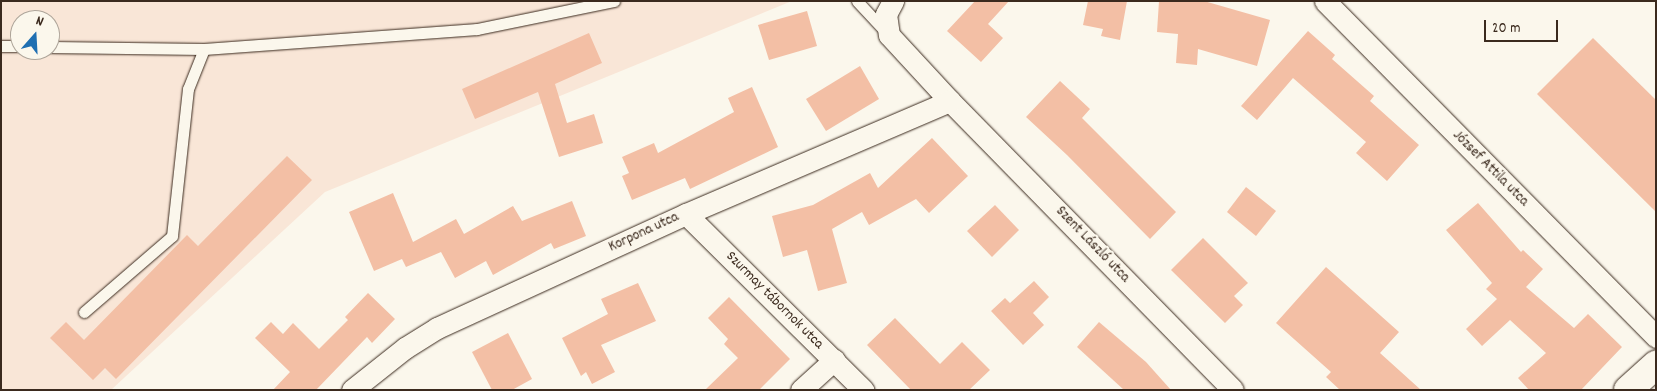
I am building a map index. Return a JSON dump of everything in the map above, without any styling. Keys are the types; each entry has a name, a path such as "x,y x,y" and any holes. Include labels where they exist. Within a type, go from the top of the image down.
{"street":[{"path":"893,1 886,14 889,35 950,101"},
{"name":"József Attila utca","path":"1325,1 1656,337"},
{"name":"Korpona utca","path":"352,390 406,348 437,328 686,214 950,101"},
{"name":"Szent László utca","path":"950,101 1233,390"},
{"name":"Szurmay tábornok utca","path":"686,214 863,390"},
{"path":"801,390 834,360"},
{"path":"1628,390 1655,366"}],"lane":[{"path":"60,47 204,50 477,29 614,1"},
{"path":"858,1 889,35"},
{"path":"84,312 172,236 188,89 204,50"}],"shaded area":[{"path":"1,1 792,1 325,192 111,390 1,390"}],"building":[{"path":"975,1 1009,1 988,24 1003,38 981,62 947,31"},
{"path":"1088,1 1127,1 1120,40 1101,36 1103,29 1083,25"},
{"path":"1159,1 1204,1 1270,20 1257,66 1198,49 1197,65 1176,63 1178,34 1157,32"},
{"path":"807,11 817,46 769,60 758,25"},
{"path":"1308,31 1335,55 1332,59 1374,96 1370,101 1419,145 1387,181 1356,153 1366,142 1293,78 1257,120 1241,106"},
{"path":"589,33 602,63 555,84 567,123 594,114 603,143 559,157 538,92 475,119 462,89"},
{"path":"1593,38 1656,100 1656,212 1537,94"},
{"path":"860,66 879,99 826,131 806,99"},
{"path":"1060,81 1090,109 1082,118 1176,212 1150,239 1067,155 1026,117"},
{"path":"752,87 778,147 690,189 685,178 632,200 622,176 629,173 622,157 654,143 658,153 734,112 728,98"},
{"path":"932,138 968,176 929,213 916,199 869,225 862,212 832,229 847,283 818,291 807,250 783,257 772,216 813,205 870,173 878,188"},
{"path":"287,156 312,180 116,379 105,368 93,380 50,338 66,322 84,340 187,235 198,246"},
{"path":"1246,187 1276,211 1256,236 1227,212"},
{"path":"393,193 413,242 456,219 464,234 513,206 522,221 572,201 586,236 554,249 551,243 493,275 486,261 455,278 441,252 406,267 402,259 374,271 349,212"},
{"path":"1478,203 1521,252 1523,250 1543,269 1526,287 1574,328 1588,314 1622,347 1581,390 1529,390 1518,378 1546,353 1510,320 1482,346 1466,329 1497,299 1486,289 1492,283 1446,230"},
{"path":"995,205 1019,230 992,257 967,231"},
{"path":"1203,238 1248,283 1234,296 1243,305 1225,323 1171,270"},
{"path":"1326,267 1399,332 1380,353 1421,390 1340,390 1326,377 1331,372 1276,323"},
{"path":"1034,281 1049,297 1033,313 1044,325 1023,345 991,311 1005,298 1010,303"},
{"path":"638,283 656,321 601,345 615,372 592,384 586,372 581,376 562,338 608,314 601,299"},
{"path":"368,293 395,319 372,343 367,337 316,390 273,390 290,372 255,338 271,322 283,334 293,323 319,349 348,320 345,317"},
{"path":"729,297 790,359 759,390 705,390 738,358 724,344 728,339 708,318"},
{"path":"895,318 940,364 962,342 990,370 969,390 911,390 867,345"},
{"path":"1099,322 1146,362 1171,390 1124,390 1077,347"},
{"path":"508,333 532,379 512,390 492,390 472,352"}]}
